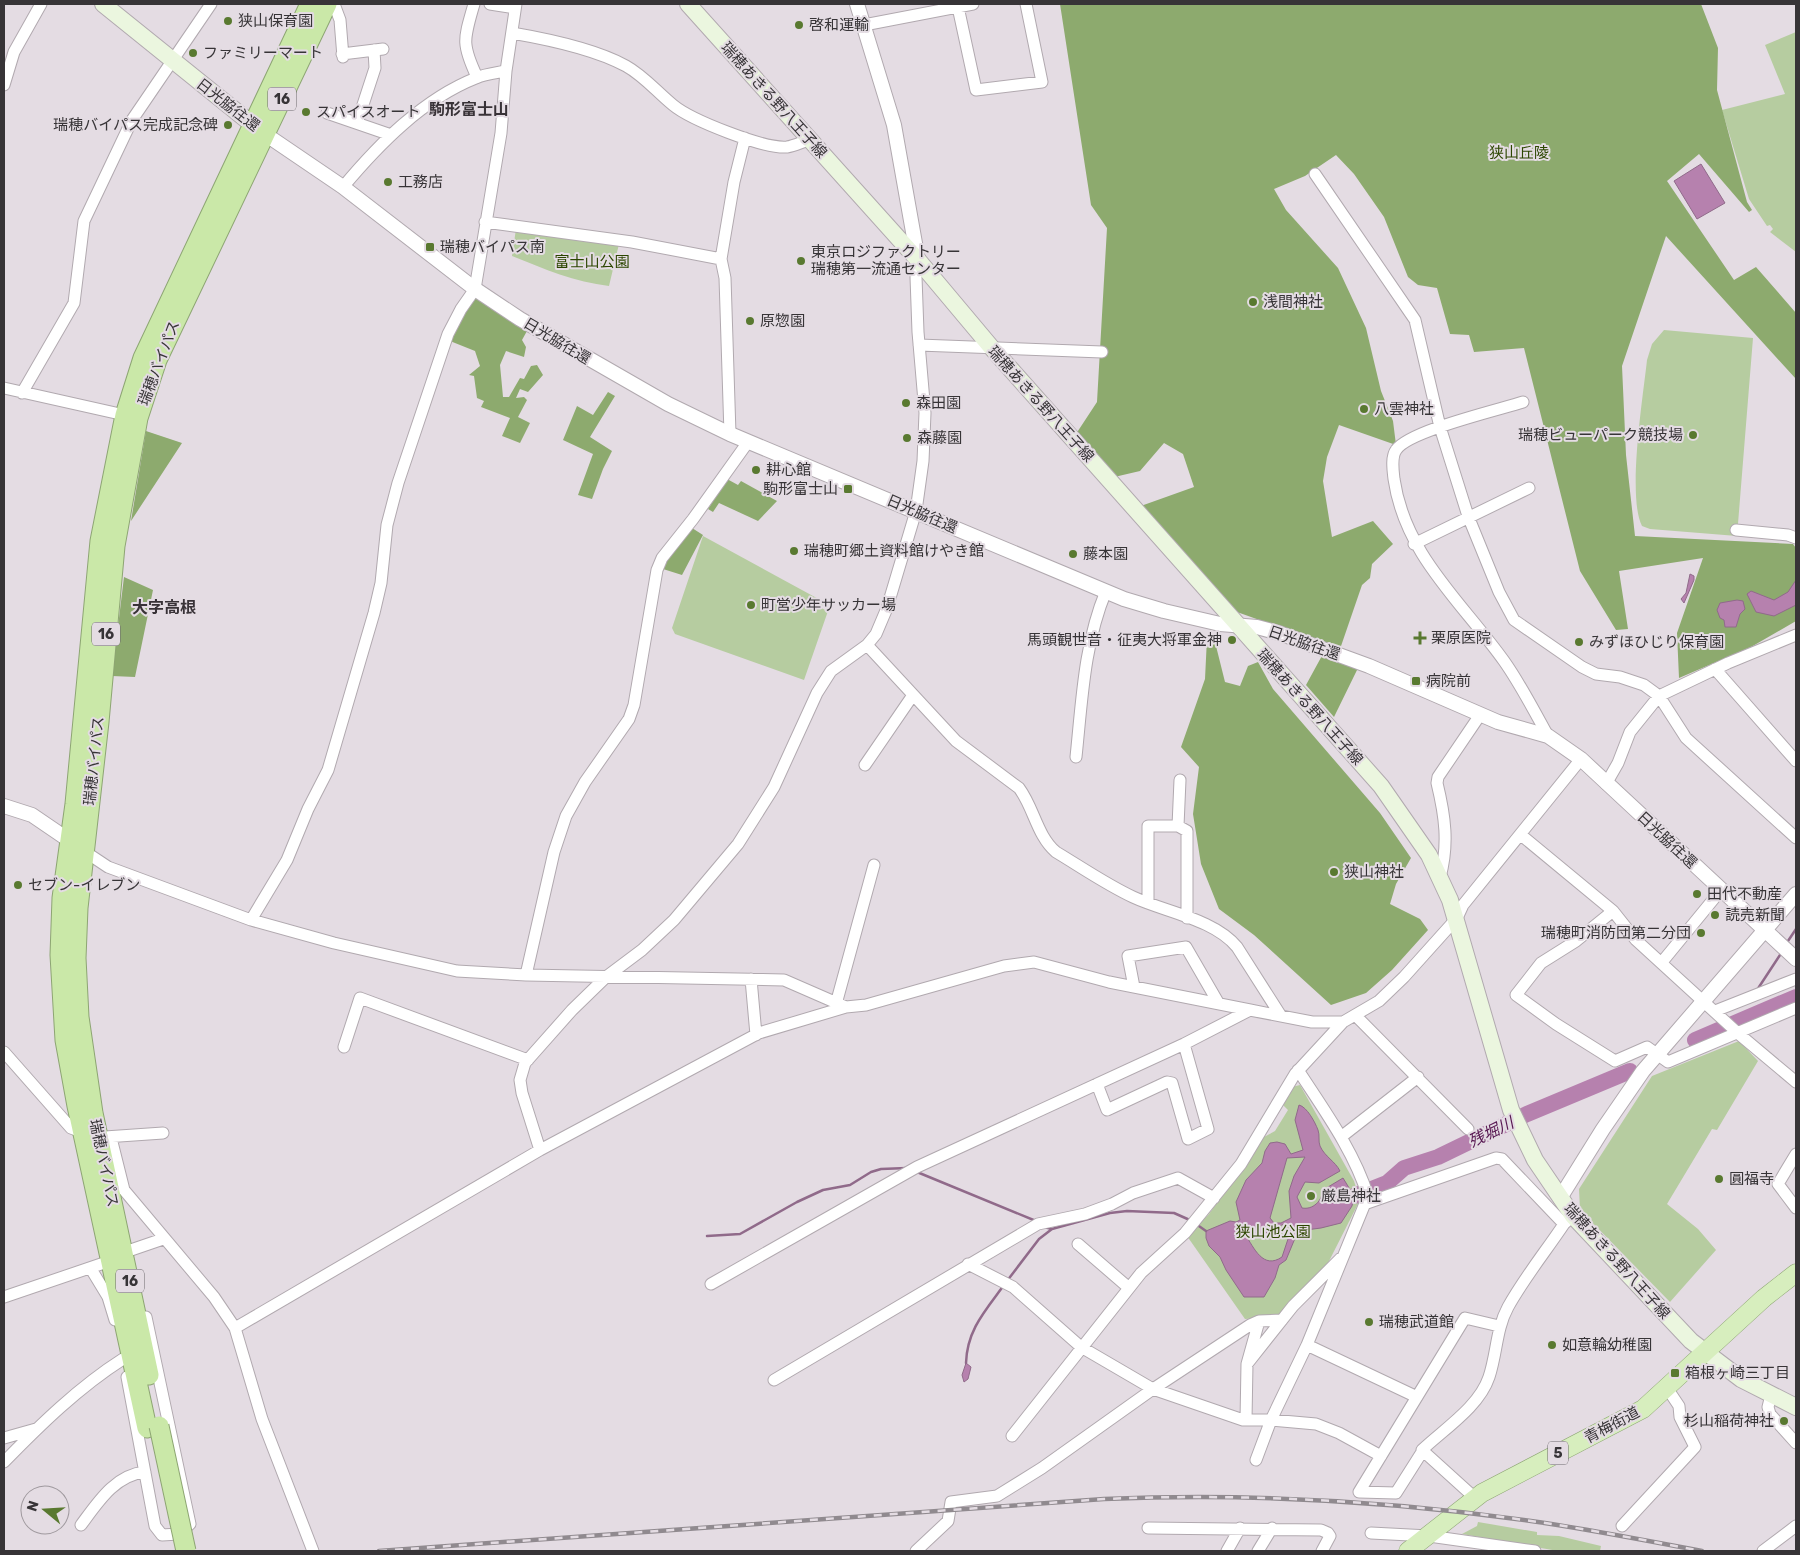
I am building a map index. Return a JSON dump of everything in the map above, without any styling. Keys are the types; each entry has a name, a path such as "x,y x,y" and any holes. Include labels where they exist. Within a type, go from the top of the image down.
{"highway":[{"name":"瑞穂バイパス","path":"259,130 310,4"},
{"name":"瑞穂バイパス","path":"186,1551 110,1261 98,1136 83,1046 78,996 77,846 100,541 132,417 143,358 156,326 327,4"},
{"name":"瑞穂バイパス","path":"98,1136 125,1247 174,1551"}],"main road":[{"name":"日光脇往還","path":"103,4 259,130"},
{"name":"瑞穂あきる野八王子線","path":"688,4 918,260 991,347 1381,786 1416,834 1440,877 1457,918 1511,1110 1520,1133 1560,1198 1569,1220 1704,1354 1741,1379 1796,1407"},
{"name":"青梅街道","path":"1408,1551 1475,1498 1630,1416 1667,1388 1764,1298 1796,1273"}],"street":[{"path":"4,85 14,52 41,4"},
{"path":"22,393 74,303 84,221 132,120 211,4"},
{"path":"334,4 340,20 343,56 379,49 375,68 357,123"},
{"path":"474,4 466,28 465,43 468,57 477,77"},
{"path":"251,920 287,860 308,809 328,770 374,613 381,583 387,525 398,483 448,334 461,309 475,289 501,133 506,70 516,6 490,4"},
{"path":"540,1150 521,1087 522,1071 528,1060 572,1010 606,977 642,950 674,920 738,844 774,787 817,693 831,670 867,645 876,634 887,608 916,511 925,434 916,277 918,260 894,125 857,4"},
{"path":"864,25 925,9 973,4"},
{"path":"958,7 976,90 1042,82 1026,4"},
{"path":"512,33 560,44 624,65 650,83 672,105 716,127 745,138 780,147 789,147 809,140"},
{"path":"343,187 391,135 441,96 477,77 506,70"},
{"path":"327,113 391,135"},
{"name":"日光脇往還","path":"259,130 343,187 475,289 520,319 668,404 730,434 1106,591 1164,611 1220,624 1272,631 1322,648 1480,715 1548,736 1581,760 1796,959"},
{"path":"730,434 725,278 721,259 734,182 745,138"},
{"path":"1315,174 1415,320 1440,427 1468,516 1499,592 1514,620 1582,667 1596,674 1638,681 1659,696 1686,738 1796,838"},
{"path":"485,222 632,242 721,259"},
{"path":"919,345 1102,352"},
{"path":"4,388 132,417"},
{"path":"1522,402 1440,427 1401,444 1394,451 1392,468 1400,506 1414,544 1434,575 1503,660 1548,736"},
{"path":"526,975 554,852 566,816 585,782 629,720 632,712 657,570 667,551 693,519 748,442"},
{"path":"1414,544 1468,516 1529,488"},
{"path":"1736,530 1788,535 1796,538"},
{"path":"1076,756 1084,670 1091,636 1106,591"},
{"path":"1606,784 1618,763 1630,732 1659,696 1715,669 1796,635"},
{"path":"867,645 956,741 1019,788 1027,798 1044,838 1056,852 1133,897 1212,928 1228,937 1237,947 1281,1016"},
{"path":"1715,669 1796,761"},
{"path":"865,765 913,695"},
{"path":"1440,877 1446,855 1447,836 1444,810 1437,783 1438,777 1480,715"},
{"path":"234,1328 540,1150 756,1035 841,1006 866,1005 1004,966 1034,962 1134,987 1219,1004 1328,1024 1343,1022 1356,1016 1378,1000 1404,977 1457,918 1463,905 1522,835 1581,760"},
{"path":"1178,826 1180,780"},
{"path":"4,806 32,815 108,867 251,920 334,943 457,971 526,975 784,980 841,1006"},
{"path":"1148,902 1148,826 1178,826 1186,830 1187,918"},
{"path":"1522,835 1612,911 1636,940 1736,1031 1796,1082"},
{"path":"841,1006 874,865"},
{"path":"1662,962 1721,890"},
{"path":"1560,1198 1630,1089 1658,1053 1796,894"},
{"path":"1612,911 1576,941 1541,963 1516,995 1556,1024 1615,1061 1648,1047 1668,1062 1736,1031 1796,1008"},
{"path":"1134,987 1128,956 1186,947 1219,1004"},
{"path":"1717,1013 1796,978"},
{"path":"751,979 756,1035"},
{"path":"344,1047 360,998 528,1060"},
{"path":"711,1284 913,1169 1184,1044 1250,1010"},
{"path":"1356,1016 1468,1129"},
{"path":"1012,1436 1129,1288 1194,1222 1250,1153 1298,1070 1343,1022"},
{"path":"1097,1084 1107,1110 1167,1082 1172,1083 1188,1139 1208,1129 1184,1044"},
{"path":"4,1052 71,1128 98,1136 163,1133"},
{"path":"1256,1460 1271,1420 1307,1345 1367,1200 1362,1179 1341,1138 1298,1070"},
{"path":"1341,1138 1418,1077"},
{"path":"98,1136 124,1190 214,1296 234,1328 262,1419 313,1551"},
{"path":"1796,1154 1778,1184 1796,1208"},
{"path":"1367,1200 1496,1158 1502,1159 1569,1220 1509,1306 1499,1326 1489,1377 1474,1401 1422,1450 1396,1493 1359,1492 1466,1318 1499,1326"},
{"path":"774,1380 1040,1223 1085,1214 1112,1204 1133,1193 1178,1178 1214,1198"},
{"path":"91,1270 108,1297 123,1359 155,1526 162,1536 179,1534 190,1524 152,1343 125,1247 164,1239"},
{"path":"1078,1244 1129,1288"},
{"path":"1246,1364 1293,1306 1346,1254"},
{"path":"4,1297 91,1270 110,1261"},
{"path":"968,1264 1007,1283 1081,1347 1153,1389 1246,1420 1316,1424 1339,1433 1381,1456"},
{"path":"916,1551 948,1521 951,1502 997,1496 1042,1468 1153,1389 1259,1321 1282,1320"},
{"path":"1246,1420 1246,1364 1259,1321"},
{"path":"1307,1345 1417,1397"},
{"path":"4,1462 37,1428 86,1386 123,1359"},
{"path":"1622,1526 1695,1447 1680,1417 1679,1406 1667,1388"},
{"path":"1771,1395 1768,1407 1770,1414 1796,1443"},
{"path":"4,1438 37,1428"},
{"path":"1422,1452 1475,1498"},
{"path":"81,1525 102,1497 126,1476 145,1472"},
{"path":"1763,1551 1796,1526"},
{"path":"1148,1528 1272,1528 1325,1531 1330,1536 1322,1551"},
{"path":"1227,1551 1240,1528"},
{"path":"1258,1551 1272,1528"},
{"path":"1371,1533 1429,1536 1477,1546 1533,1551"}],"green space":[{"name":"狭山丘陵","path":"1060,4 1701,4 1718,48 1717,90 1747,202 1752,210 1749,212 1699,154 1667,181 1734,280 1756,267 1796,313 1796,379 1666,236 1622,366 1626,455 1635,536 1793,544 1796,548 1796,621 1751,647 1679,678 1677,633 1703,558 1619,571 1628,629 1616,630 1580,571 1524,348 1474,352 1469,335 1450,334 1437,288 1418,285 1408,277 1384,217 1354,174 1336,155 1305,176 1274,189 1286,210 1338,268 1366,328 1381,391 1393,421 1396,445 1339,425 1327,457 1323,481 1332,537 1373,521 1393,544 1372,564 1370,578 1362,585 1340,649 1237,612 1138,507 1194,487 1183,454 1164,443 1140,471 1110,478 1074,437 1097,402 1107,228 1091,205"},
{"path":"1796,32 1796,252 1770,232 1773,229 1770,225 1767,226 1749,199 1722,110 1785,94 1765,45"},
{"name":"富士山公園","path":"516,229 619,244 609,286 572,278 512,256"},
{"path":"476,297 527,331 522,340 526,347 524,357 506,351 500,365 503,397 509,397 520,378 524,379 531,366 537,365 543,375 528,392 520,389 516,398 524,397 527,400 518,417 530,423 520,443 502,436 510,418 481,407 484,401 477,398 474,376 469,375 480,366 475,351 450,341 471,299"},
{"name":"瑞穂ビューパーク競技場","path":"1664,330 1753,338 1737,536 1650,529 1642,526 1636,493 1637,446 1647,360 1652,344"},
{"path":"608,392 615,396 590,437 612,451 592,499 578,495 593,454 563,440 577,406 593,415"},
{"path":"146,431 182,443 131,521"},
{"path":"727,479 738,485 741,481 777,501 758,521 719,503 713,512 708,509"},
{"path":"692,528 703,535 682,575 663,569 669,556"},
{"name":"町営少年サッカー場","path":"703,536 824,602 821,608 828,611 804,680 675,634 672,628"},
{"path":"124,577 153,590 135,677 112,676"},
{"path":"1207,638 1215,642 1225,682 1240,686 1248,666 1258,662 1273,689 1380,813 1411,858 1396,884 1390,904 1420,919 1428,930 1392,970 1366,993 1331,1005 1254,935 1219,909 1201,864 1193,814 1199,767 1181,747 1205,679"},
{"path":"1324,652 1358,668 1334,717 1306,685"},
{"path":"1739,1041 1758,1061 1717,1130 1712,1129 1667,1204 1698,1229 1716,1250 1670,1302 1580,1210 1579,1189 1652,1076"},
{"name":"狭山池公園","path":"1300,1085 1354,1181 1360,1200 1325,1269 1277,1317 1245,1319 1187,1236 1209,1214 1264,1137 1275,1131 1288,1110 1283,1105 1292,1087"},
{"path":"1478,1522 1537,1532 1537,1535 1559,1536 1601,1546 1600,1551 1558,1551 1462,1534 1477,1526"}],"shaded area":[{"path":"1701,164 1725,203 1697,219 1674,181"},
{"path":"1690,574 1694,576 1694,580 1684,603 1681,599 1686,593"},
{"path":"1796,580 1796,605 1774,616 1756,612 1747,594 1751,591 1774,600 1788,592"},
{"path":"1737,600 1743,601 1745,609 1740,614 1736,627 1725,627 1724,620 1720,618 1717,610 1720,603"},
{"path":"1299,1105 1302,1106 1317,1127 1320,1146 1340,1171 1319,1183 1305,1182 1297,1197 1302,1208 1310,1208 1316,1204 1321,1198 1323,1190 1343,1178 1354,1196 1352,1206 1341,1223 1298,1231 1286,1260 1279,1265 1275,1278 1264,1297 1244,1297 1226,1270 1220,1257 1209,1246 1206,1231 1230,1221 1236,1222 1240,1220 1236,1202 1246,1180 1262,1163 1265,1151 1270,1143 1285,1144 1291,1154 1303,1150 1295,1120","holes":["1305,1157 1294,1176 1289,1191 1291,1218 1281,1223 1274,1223 1270,1218 1287,1158","1284,1224 1289,1226 1290,1233 1282,1257 1269,1261 1264,1259 1256,1251 1245,1234 1249,1229 1258,1234 1266,1233"]},
{"path":"966,1363 971,1367 968,1379 964,1382 962,1375"}],"waterway":[{"path":"1788,941 1796,929"},
{"path":"1757,990 1780,955"},
{"name":"残堀川","path":"1695,1040 1796,997"},
{"name":"残堀川","path":"1354,1196 1387,1183 1404,1168 1438,1157 1527,1114 1630,1071"},
{"path":"707,1236 740,1234 797,1202 823,1190 850,1185 871,1172 881,1169 907,1168"},
{"path":"917,1172 1036,1221"},
{"path":"1044,1227 1052,1229 1110,1213 1127,1211 1174,1213 1192,1221"},
{"path":"1196,1224 1206,1231"},
{"path":"1007,1281 1039,1239 1052,1229"},
{"path":"966,1363 967,1351 973,1331 1004,1285"}],"railway":[{"path":"379,1551 1104,1499 1158,1497 1322,1500 1430,1509 1559,1525 1702,1551"}],"place":[{"name":"狭山保育園","path":"228,21"},
{"name":"啓和運輸","path":"799,25"},
{"name":"ファミリーマート","path":"193,53"},
{"name":"スパイスオート","path":"306,112"},
{"name":"瑞穂バイパス完成記念碑","path":"228,125"},
{"name":"工務店","path":"388,182"},
{"name":"瑞穂バイパス南","path":"430,247"},
{"name":"東京ロジファクトリー 瑞穂第一流通センター","path":"801,261"},
{"name":"浅間神社","path":"1253,302"},
{"name":"原惣園","path":"750,321"},
{"name":"森田園","path":"906,403"},
{"name":"八雲神社","path":"1364,409"},
{"name":"瑞穂ビューパーク競技場","path":"1693,435"},
{"name":"森藤園","path":"907,438"},
{"name":"耕心館","path":"756,470"},
{"name":"駒形富士山","path":"848,489"},
{"name":"瑞穂町郷土資料館けやき館","path":"794,551"},
{"name":"藤本園","path":"1073,554"},
{"name":"町営少年サッカー場","path":"751,605"},
{"name":"栗原医院","path":"1420,638"},
{"name":"馬頭観世音・征夷大将軍金神","path":"1232,640"},
{"name":"みずほひじり保育園","path":"1579,642"},
{"name":"病院前","path":"1416,681"},
{"name":"狭山神社","path":"1334,872"},
{"name":"セブン-イレブン","path":"18,885"},
{"name":"田代不動産","path":"1697,894"},
{"name":"読売新聞","path":"1715,915"},
{"name":"瑞穂町消防団第二分団","path":"1701,933"},
{"name":"圓福寺","path":"1719,1179"},
{"name":"厳島神社","path":"1311,1196"},
{"name":"瑞穂武道館","path":"1369,1322"},
{"name":"如意輪幼稚園","path":"1552,1345"},
{"name":"箱根ヶ崎三丁目","path":"1675,1373"},
{"name":"杉山稲荷神社","path":"1784,1421"}],"district":[{"name":"駒形富士山","path":"469,109"},
{"name":"大字高根","path":"164,607"}]}
